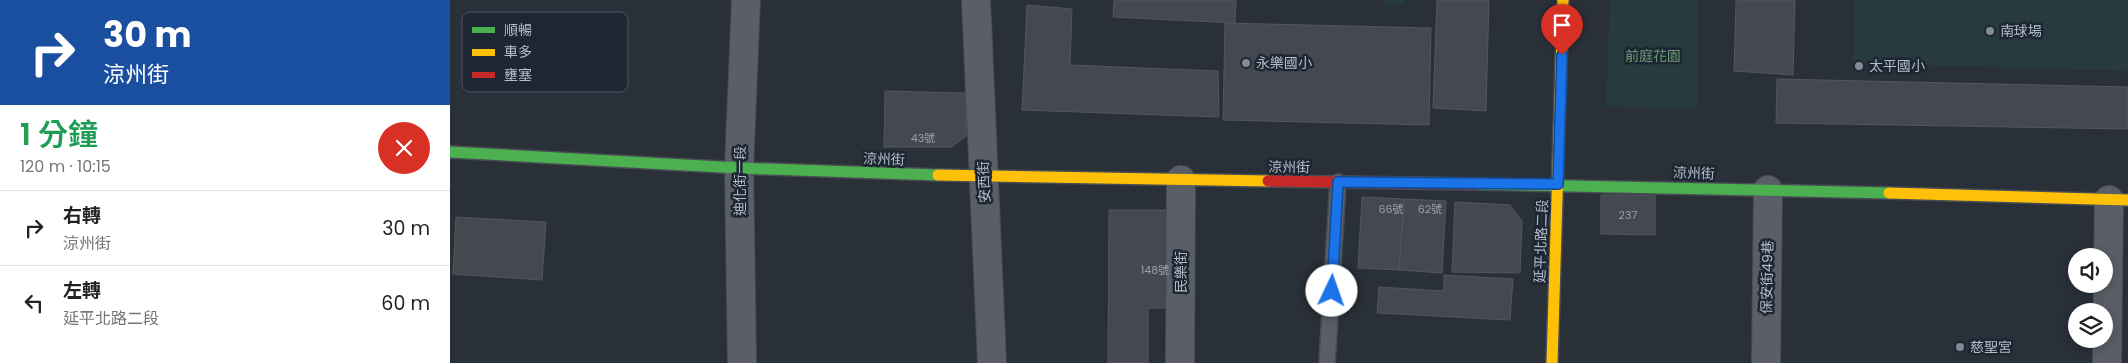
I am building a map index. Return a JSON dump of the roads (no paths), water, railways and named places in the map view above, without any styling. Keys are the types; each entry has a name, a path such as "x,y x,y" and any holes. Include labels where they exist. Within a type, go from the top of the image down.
{"street":[{"name":"迪化街一段","path":"742,363 738,168 746,0"},
{"name":"安西街","path":"976,0 992,363"},
{"name":"延平北路二段","path":"1552,363 1563,0"},
{"name":"涼州街","path":"450,152 738,168 983,177 1558,184 2119,200"},
{"name":"民樂街","path":"1180,363 1181,180"},
{"name":"保安街49巷","path":"1766,363 1768,190"},
{"path":"2107,363 2119,200"}],"lane":[{"path":"1327,363 1338,182"}],"place":[{"name":"南球場","path":"1990,31"},
{"name":"永樂國小","path":"1246,63"},
{"name":"太平國小","path":"1859,66"},
{"name":"慈聖宮","path":"1960,347"}],"park label":[{"name":"前庭花園","path":"1653,56"}]}
